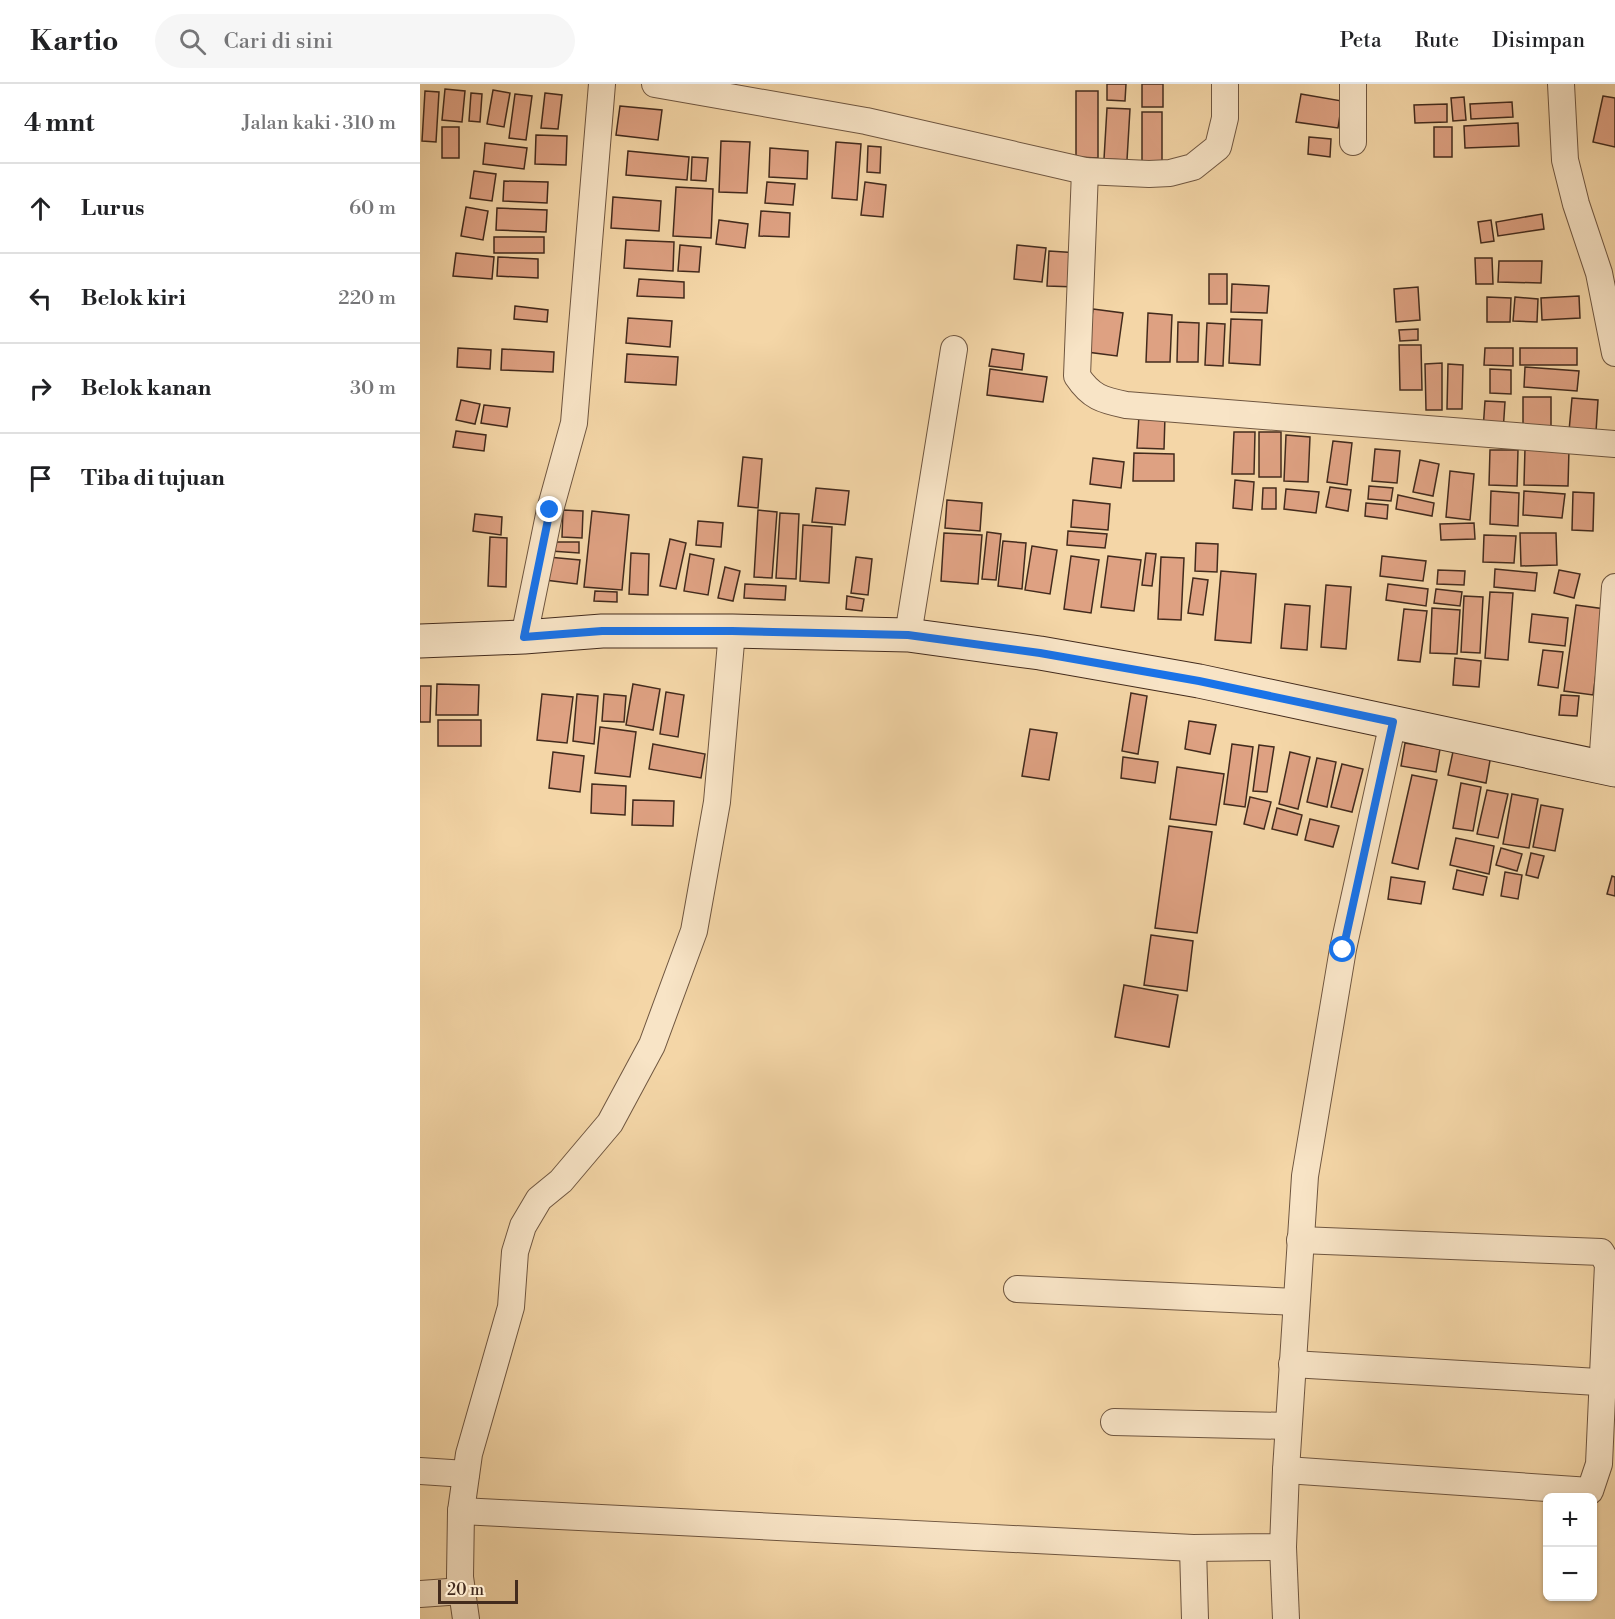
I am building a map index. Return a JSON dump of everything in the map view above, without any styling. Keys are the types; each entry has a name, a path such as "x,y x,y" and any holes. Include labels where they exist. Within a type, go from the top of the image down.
{"main road":[{"path":"420,641 602,631 908,635 1040,653 1199,681 1608,768"}],"street":[{"path":"524,637 550,510 574,423 602,84"},
{"path":"655,84 866,121 1085,171 1149,174 1170,173 1193,167 1218,147 1225,118 1226,84"},
{"path":"1353,84 1353,142"},
{"path":"1561,84 1565,160 1576,204 1599,273 1615,353"},
{"path":"1085,171 1077,376 1091,394 1106,401 1126,405 1615,444"},
{"path":"908,635 954,349"},
{"path":"1608,768 1615,587"},
{"path":"466,1619 460,1577 461,1511 469,1454 511,1307 515,1252 523,1226 539,1199 561,1181 610,1123 652,1045 694,931 717,802 732,631"},
{"path":"1286,1619 1283,1547 1286,1470 1305,1176 1343,950 1393,722"},
{"path":"1286,1470 1590,1491 1599,1464 1609,1383 1608,1264 1601,1252 1300,1240"},
{"path":"1017,1289 1296,1302"},
{"path":"1292,1364 1609,1383"},
{"path":"1114,1422 1288,1426"},
{"path":"420,1471 466,1474"},
{"path":"461,1511 1193,1548 1283,1547"},
{"path":"1193,1548 1195,1619"},
{"path":"420,1594 462,1591"}],"building":[{"path":"1107,84 1126,84 1125,101 1107,100"},
{"path":"1142,84 1163,84 1163,107 1142,107"},
{"path":"445,89 465,91 462,122 442,120"},
{"path":"493,90 510,93 504,127 487,124"},
{"path":"425,91 439,92 436,142 422,141"},
{"path":"1076,91 1098,91 1098,158 1076,157"},
{"path":"471,93 482,94 480,122 469,121"},
{"path":"545,93 562,95 558,129 541,128"},
{"path":"515,94 532,96 526,140 509,138"},
{"path":"1301,94 1342,101 1338,128 1296,122"},
{"path":"1603,96 1615,98 1615,147 1593,142"},
{"path":"1464,97 1466,120 1453,121 1451,98"},
{"path":"1512,102 1513,117 1471,119 1470,104"},
{"path":"1447,104 1447,122 1415,123 1414,105"},
{"path":"620,106 662,110 658,140 616,135"},
{"path":"1107,108 1130,109 1127,160 1104,159"},
{"path":"1142,112 1162,112 1162,167 1142,167"},
{"path":"1518,123 1519,146 1465,148 1464,126"},
{"path":"442,127 459,127 459,158 442,158"},
{"path":"1434,127 1452,127 1452,157 1434,157"},
{"path":"536,135 567,136 566,165 535,164"},
{"path":"1309,137 1331,139 1330,157 1308,154"},
{"path":"721,141 750,142 747,193 719,192"},
{"path":"836,142 861,144 857,200 832,198"},
{"path":"485,143 527,148 524,169 483,164"},
{"path":"868,146 881,147 880,173 867,172"},
{"path":"770,148 808,151 807,179 769,177"},
{"path":"628,151 689,157 687,180 626,175"},
{"path":"692,157 708,158 706,181 691,180"},
{"path":"474,171 496,174 492,201 470,198"},
{"path":"504,181 548,182 547,203 503,201"},
{"path":"767,182 795,184 793,205 765,203"},
{"path":"865,182 886,185 883,217 861,215"},
{"path":"676,187 713,189 711,238 673,236"},
{"path":"613,197 661,201 659,231 611,228"},
{"path":"466,207 488,211 483,240 461,236"},
{"path":"497,208 547,210 546,232 496,230"},
{"path":"761,211 790,213 789,237 759,236"},
{"path":"1542,214 1544,229 1498,236 1496,222"},
{"path":"719,220 748,224 745,248 716,244"},
{"path":"1491,220 1494,241 1481,243 1478,222"},
{"path":"494,237 544,237 544,253 494,253"},
{"path":"626,240 674,242 673,271 624,268"},
{"path":"680,245 701,247 699,272 678,271"},
{"path":"1017,245 1046,248 1042,282 1014,279"},
{"path":"1049,251 1079,253 1077,287 1047,286"},
{"path":"456,253 494,257 492,279 453,276"},
{"path":"498,257 538,259 538,278 497,276"},
{"path":"1475,258 1492,258 1493,284 1476,284"},
{"path":"1499,261 1542,261 1541,283 1498,282"},
{"path":"1209,274 1227,274 1227,304 1209,304"},
{"path":"639,279 684,282 684,298 637,296"},
{"path":"1232,284 1269,286 1267,313 1231,312"},
{"path":"1418,287 1420,320 1396,322 1394,289"},
{"path":"1579,296 1580,318 1542,320 1541,298"},
{"path":"1487,297 1511,298 1510,322 1487,322"},
{"path":"1515,297 1538,299 1537,322 1513,321"},
{"path":"515,306 548,310 547,322 514,319"},
{"path":"1093,309 1123,313 1117,356 1087,352"},
{"path":"1148,313 1172,315 1170,362 1146,362"},
{"path":"628,318 672,321 670,347 626,343"},
{"path":"1231,319 1262,320 1260,365 1229,363"},
{"path":"1178,322 1199,323 1198,362 1177,362"},
{"path":"1207,323 1225,324 1223,366 1205,365"},
{"path":"1418,329 1418,340 1400,341 1399,330"},
{"path":"1399,345 1421,345 1422,390 1400,390"},
{"path":"458,348 491,350 490,369 457,367"},
{"path":"1485,348 1513,348 1513,366 1484,365"},
{"path":"1520,348 1577,348 1577,365 1520,365"},
{"path":"502,349 554,352 553,372 501,370"},
{"path":"992,349 1024,354 1022,370 989,366"},
{"path":"627,354 678,357 676,385 625,382"},
{"path":"1442,363 1442,410 1426,410 1425,364"},
{"path":"1448,364 1463,365 1462,409 1447,409"},
{"path":"1525,367 1579,371 1577,391 1524,387"},
{"path":"990,369 1047,377 1043,402 987,395"},
{"path":"1490,369 1511,370 1511,394 1490,393"},
{"path":"1523,397 1551,397 1551,431 1523,431"},
{"path":"1572,398 1598,400 1596,432 1569,431"},
{"path":"461,400 480,404 475,424 456,420"},
{"path":"1485,401 1505,402 1503,432 1483,430"},
{"path":"484,405 510,408 507,427 481,423"},
{"path":"1139,415 1165,416 1164,449 1137,448"},
{"path":"456,431 486,435 484,451 453,447"},
{"path":"1234,432 1255,432 1254,474 1232,474"},
{"path":"1259,432 1281,432 1281,477 1259,477"},
{"path":"1286,435 1310,437 1308,482 1284,481"},
{"path":"1333,441 1352,443 1347,485 1327,482"},
{"path":"1525,448 1569,449 1568,486 1524,485"},
{"path":"1375,449 1400,451 1397,483 1372,481"},
{"path":"1490,450 1518,450 1517,486 1489,485"},
{"path":"1134,453 1174,454 1174,481 1133,481"},
{"path":"743,457 762,459 758,508 738,506"},
{"path":"1093,458 1124,462 1121,488 1090,484"},
{"path":"1420,460 1439,464 1433,496 1413,492"},
{"path":"1450,471 1474,474 1470,520 1446,517"},
{"path":"1235,480 1254,482 1252,510 1233,508"},
{"path":"1369,486 1393,488 1391,501 1368,499"},
{"path":"1330,487 1351,490 1348,511 1326,507"},
{"path":"816,488 849,491 845,525 812,522"},
{"path":"1263,488 1276,488 1276,509 1262,509"},
{"path":"1286,489 1319,492 1316,513 1284,509"},
{"path":"1491,491 1519,493 1518,526 1490,524"},
{"path":"1524,491 1565,494 1562,518 1523,515"},
{"path":"1573,492 1594,493 1593,531 1572,530"},
{"path":"1398,495 1434,503 1432,516 1396,509"},
{"path":"947,500 982,503 980,531 945,528"},
{"path":"1073,500 1110,504 1108,530 1071,527"},
{"path":"1366,503 1388,505 1387,519 1365,516"},
{"path":"563,510 583,511 582,538 562,537"},
{"path":"758,510 777,512 772,578 754,577"},
{"path":"592,511 629,515 622,590 584,587"},
{"path":"780,513 799,514 796,579 776,578"},
{"path":"475,514 502,517 501,535 473,531"},
{"path":"698,521 723,523 721,547 696,545"},
{"path":"1474,523 1475,539 1441,540 1440,524"},
{"path":"803,525 832,527 829,583 800,581"},
{"path":"1068,531 1107,534 1105,548 1067,545"},
{"path":"987,532 1001,534 996,580 982,579"},
{"path":"944,533 982,535 978,584 941,581"},
{"path":"1520,533 1556,533 1557,565 1521,566"},
{"path":"1484,535 1516,536 1514,563 1483,562"},
{"path":"490,537 507,538 506,587 488,586"},
{"path":"670,539 686,543 676,589 660,586"},
{"path":"1003,541 1026,543 1022,589 998,586"},
{"path":"552,542 579,542 579,553 551,551"},
{"path":"1196,543 1218,544 1217,572 1195,571"},
{"path":"1032,546 1057,550 1050,594 1025,590"},
{"path":"631,553 649,554 648,595 629,594"},
{"path":"1146,553 1156,554 1152,586 1142,585"},
{"path":"690,554 714,559 708,595 684,591"},
{"path":"1071,556 1099,560 1091,613 1064,609"},
{"path":"1108,556 1141,560 1134,611 1101,607"},
{"path":"1382,556 1426,561 1423,581 1380,576"},
{"path":"548,557 580,560 577,584 545,580"},
{"path":"856,557 872,559 868,595 851,593"},
{"path":"1161,557 1184,558 1181,620 1158,619"},
{"path":"725,567 740,571 733,601 718,598"},
{"path":"1495,569 1537,573 1535,591 1494,587"},
{"path":"1438,570 1465,571 1464,585 1437,584"},
{"path":"1559,570 1580,574 1574,598 1554,593"},
{"path":"1221,571 1256,574 1251,643 1215,640"},
{"path":"1193,578 1208,580 1203,615 1188,613"},
{"path":"745,584 786,586 785,600 744,598"},
{"path":"1388,584 1428,589 1426,606 1386,600"},
{"path":"1326,585 1351,587 1346,649 1321,647"},
{"path":"1436,589 1462,592 1460,606 1434,603"},
{"path":"595,591 617,592 617,602 594,601"},
{"path":"1490,592 1513,593 1508,660 1485,658"},
{"path":"847,596 864,599 862,611 846,609"},
{"path":"1464,596 1483,597 1480,653 1461,652"},
{"path":"1285,604 1310,606 1307,650 1281,648"},
{"path":"1576,605 1605,609 1593,695 1564,691"},
{"path":"1432,608 1460,610 1457,654 1430,653"},
{"path":"1404,609 1427,611 1420,662 1398,660"},
{"path":"1532,614 1568,618 1565,646 1529,642"},
{"path":"1543,650 1563,652 1558,688 1538,685"},
{"path":"1455,658 1481,661 1479,687 1453,685"},
{"path":"437,684 479,685 478,715 436,715"},
{"path":"633,684 660,689 653,730 626,725"},
{"path":"420,686 431,686 430,722 420,722"},
{"path":"666,692 684,695 678,737 660,734"},
{"path":"1131,693 1147,696 1138,754 1122,751"},
{"path":"542,694 573,697 567,743 537,740"},
{"path":"577,694 598,696 594,744 573,741"},
{"path":"604,694 626,696 624,722 602,721"},
{"path":"1561,695 1579,696 1577,716 1559,715"},
{"path":"438,720 481,720 481,746 438,746"},
{"path":"1189,721 1216,725 1210,754 1185,749"},
{"path":"600,727 636,732 630,777 595,773"},
{"path":"1030,729 1057,733 1049,780 1022,776"},
{"path":"1405,743 1440,749 1436,772 1401,766"},
{"path":"653,744 705,754 701,778 649,769"},
{"path":"1232,744 1253,747 1245,807 1224,804"},
{"path":"1259,745 1274,747 1267,792 1253,791"},
{"path":"1454,747 1491,755 1486,783 1448,775"},
{"path":"553,752 584,756 580,792 549,788"},
{"path":"1290,752 1310,757 1298,809 1279,804"},
{"path":"1123,757 1158,762 1155,783 1121,778"},
{"path":"1317,758 1336,762 1327,807 1307,802"},
{"path":"1342,764 1363,769 1352,812 1331,807"},
{"path":"1177,767 1224,774 1216,825 1170,819"},
{"path":"1412,775 1437,780 1418,869 1392,863"},
{"path":"1461,783 1481,787 1473,831 1453,828"},
{"path":"592,784 626,786 625,815 591,813"},
{"path":"1487,790 1508,794 1498,838 1477,834"},
{"path":"1512,794 1538,799 1529,848 1503,844"},
{"path":"1250,797 1271,802 1264,829 1244,824"},
{"path":"633,800 674,801 673,826 632,825"},
{"path":"1541,805 1563,809 1555,851 1533,847"},
{"path":"1277,808 1302,815 1297,835 1272,829"},
{"path":"1310,819 1339,826 1333,847 1305,840"},
{"path":"1169,826 1212,832 1197,933 1155,928"},
{"path":"1456,838 1494,846 1489,874 1450,865"},
{"path":"1501,848 1522,854 1517,871 1496,865"},
{"path":"1531,853 1544,856 1538,878 1526,875"},
{"path":"1457,870 1487,877 1483,895 1453,889"},
{"path":"1505,872 1522,875 1518,899 1501,896"},
{"path":"1612,876 1615,877 1615,896 1607,894"},
{"path":"1391,877 1425,882 1421,904 1388,899"},
{"path":"1151,935 1193,941 1187,991 1144,985"},
{"path":"1124,985 1178,995 1169,1047 1115,1037"}],"route":[{"path":"550,510 524,637 602,631 908,635 1040,653 1199,681 1393,722 1343,950"}]}
